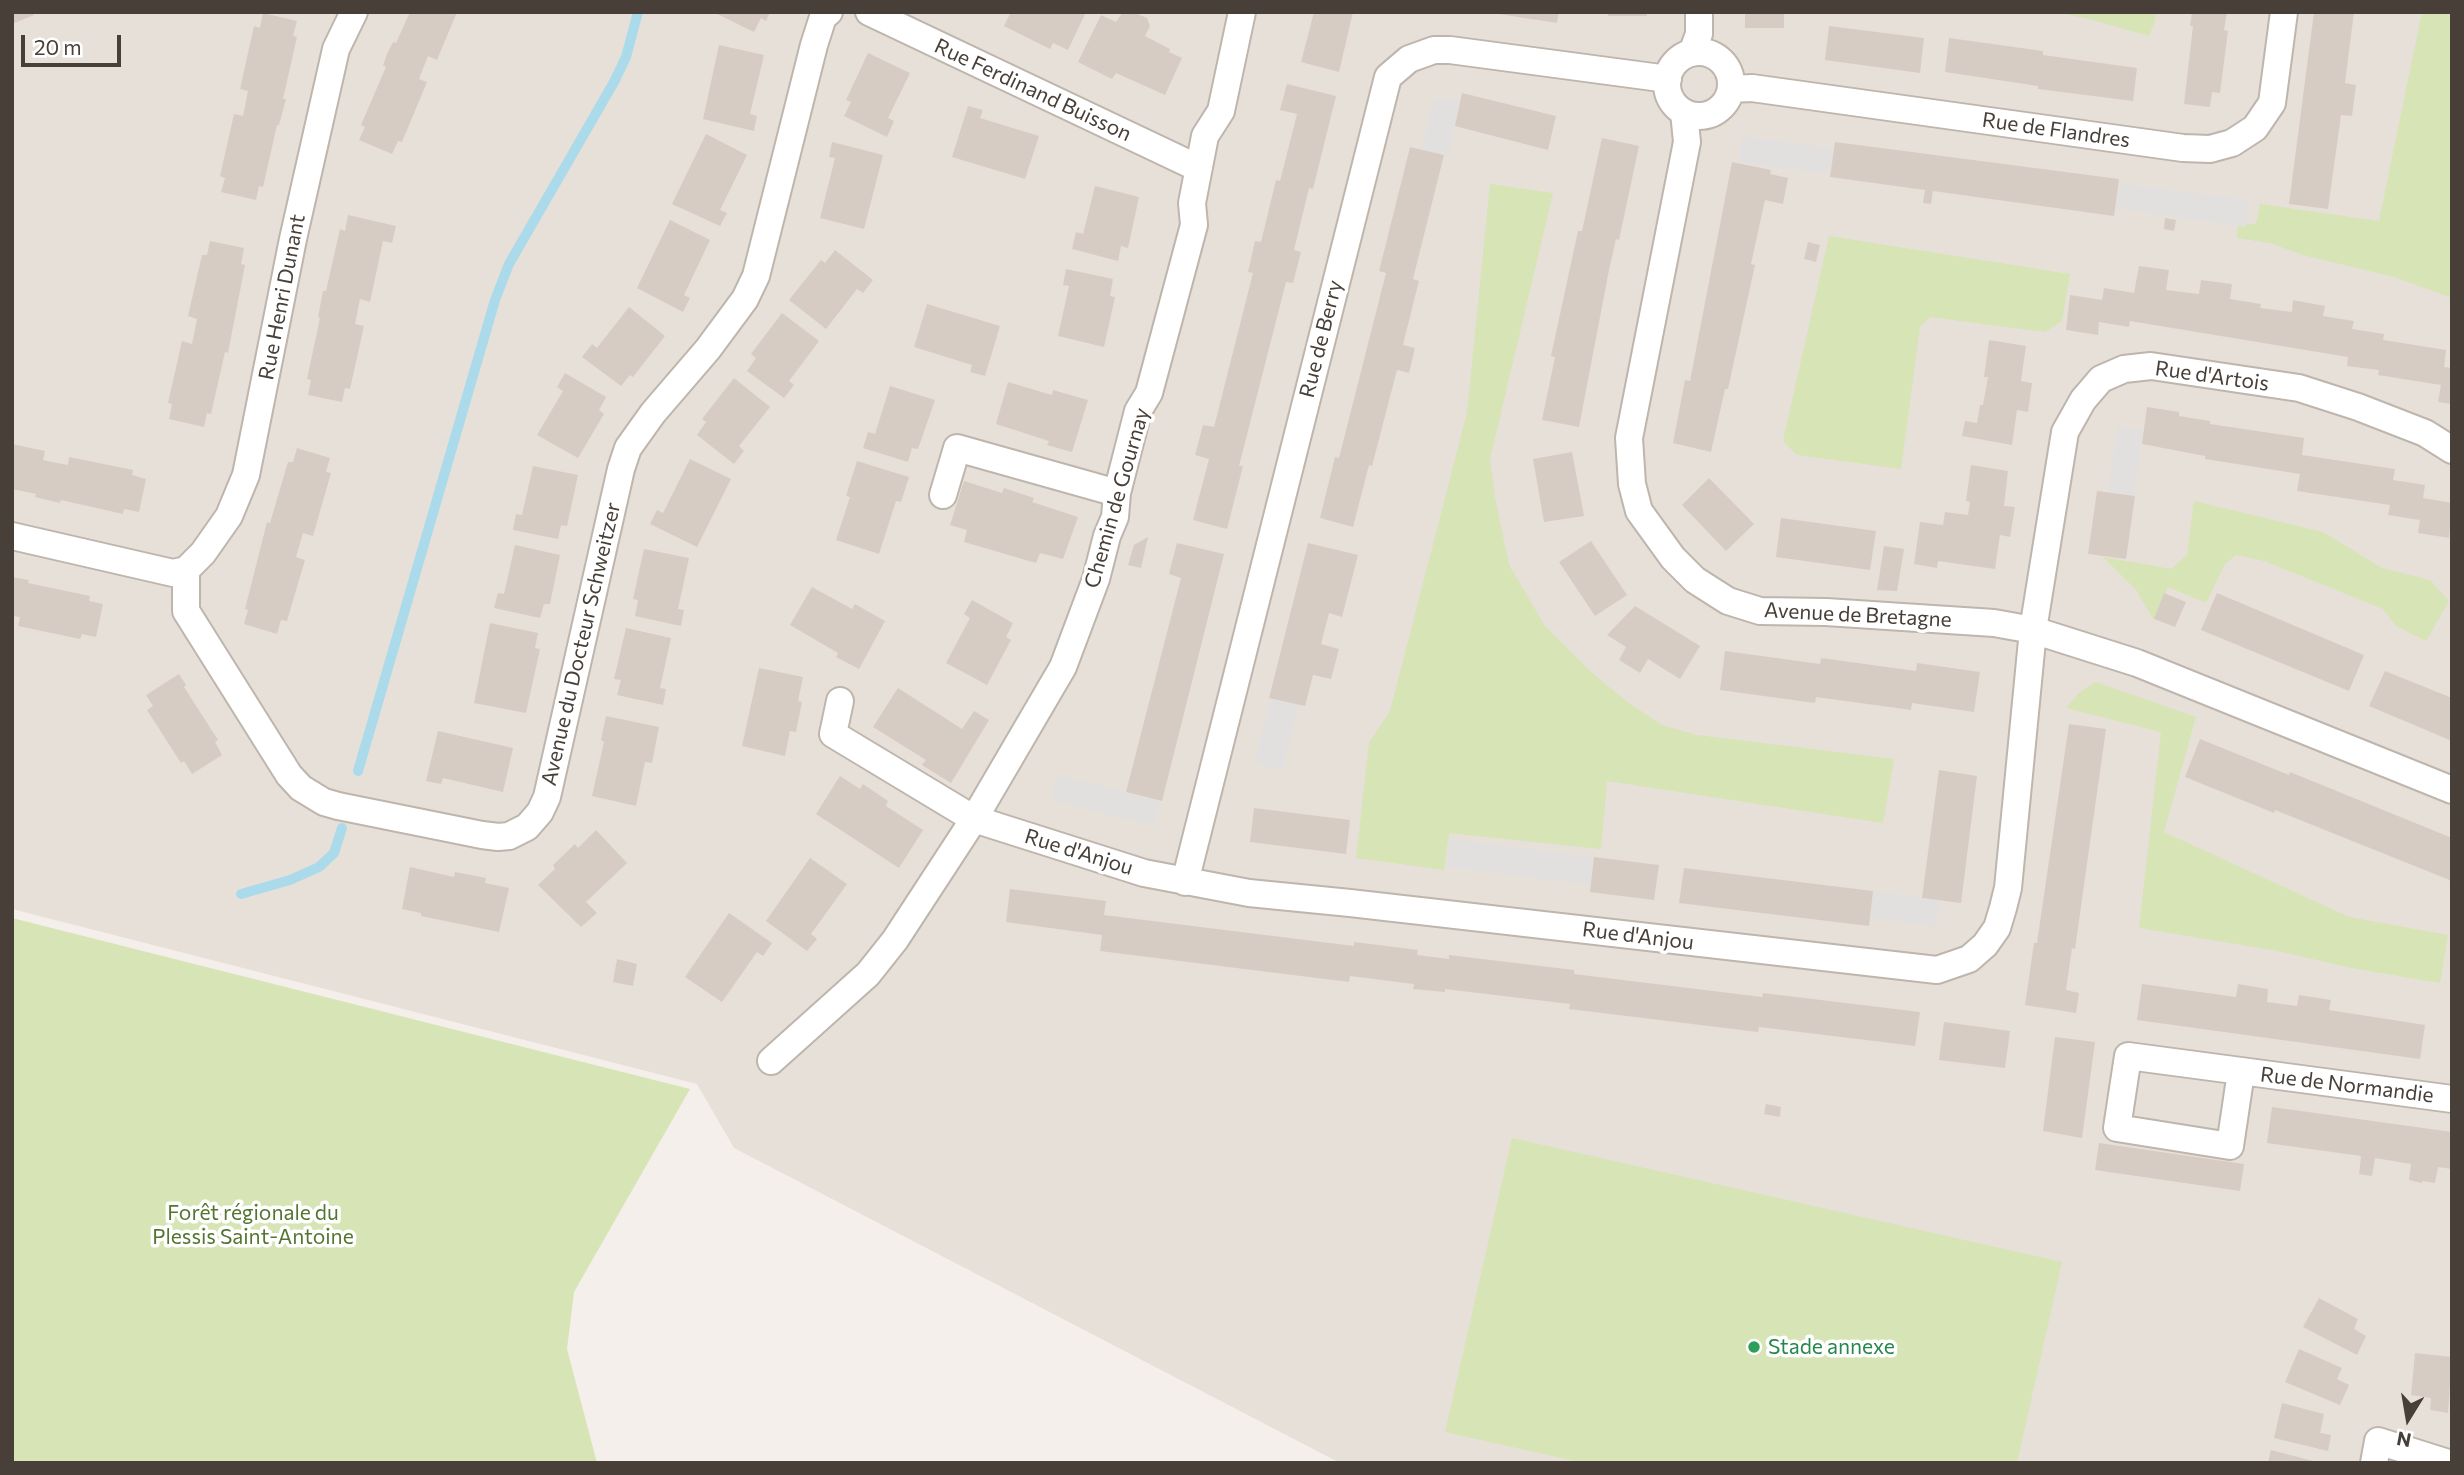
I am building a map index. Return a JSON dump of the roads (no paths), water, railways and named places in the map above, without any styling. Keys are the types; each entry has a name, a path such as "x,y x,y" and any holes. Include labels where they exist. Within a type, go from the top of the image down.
{"street":[{"name":"Rue Henri Dunant","path":"186,570 203,553 229,516 246,475 293,239 335,49 354,12"},
{"name":"Avenue du Docteur Schweitzer","path":"186,570 186,611 289,775 301,788 324,803 482,835 498,837 527,827 540,812 547,797 628,447 653,413 708,349 745,299 756,276 814,45 823,17 829,12"},
{"name":"Rue Ferdinand Buisson","path":"869,12 1198,168"},
{"name":"Chemin de Gournay","path":"771,1061 868,974 895,940 974,819 1063,667 1096,579 1115,517 1117,493 1138,411 1149,393 1194,225 1192,203 1205,136 1221,111 1242,12"},
{"path":"1692,53 1699,34 1699,12"},
{"name":"Rue de Flandres","path":"1731,89 1752,88 2183,148 2210,149 2232,142 2255,128 2272,103 2284,12"},
{"name":"Rue de Berry","path":"1185,882 1388,77 1409,59 1434,50 1450,50 1668,79"},
{"path":"1703,52 1722,61 1731,79 1728,99 1713,113 1694,116 1684,112 1670,98 1668,79 1676,62 1692,53 1703,52"},
{"name":"Avenue de Bretagne","path":"1684,112 1687,142 1629,438 1632,484 1639,510 1673,558 1695,580 1728,601 1760,611 1826,612 1994,623 2033,630 2150,667 2452,790"},
{"name":"Rue d'Artois","path":"2033,630 2065,432 2083,400 2101,379 2124,369 2151,366 2299,388 2425,433 2452,450"},
{"path":"943,495 957,448 1117,493"},
{"path":"12,536 173,573 186,570"},
{"name":"Rue d'Anjou","path":"839,701 833,734 974,819 1144,873 1249,893 1350,902 1937,970 1969,959 1985,945 1997,928 2003,908 2008,888 2033,630"},
{"name":"Rue de Normandie","path":"2241,1072 2230,1146 2118,1128 2128,1056 2452,1098"},
{"path":"2374,1463 2378,1441 2448,1463"}],"waterway":[{"path":"358,771 495,300 509,264 614,82 626,57 638,12"},
{"path":"241,894 290,880 319,867 334,853 342,828"}],"place":[{"name":"Stade annexe","path":"1754,1347"}],"park label":[{"name":"Forêt régionale du Plessis Saint-Antoine","path":"253,1225"}]}
